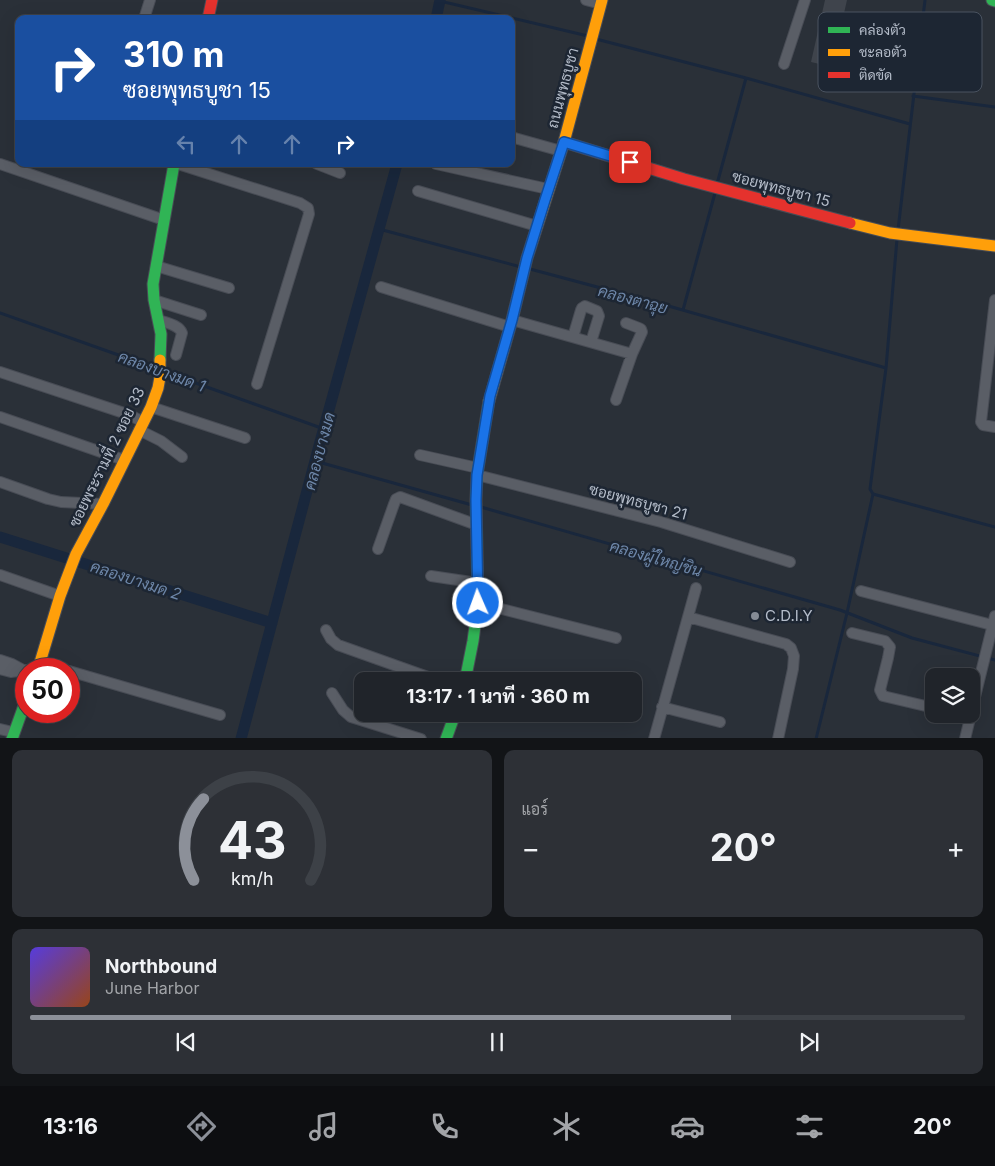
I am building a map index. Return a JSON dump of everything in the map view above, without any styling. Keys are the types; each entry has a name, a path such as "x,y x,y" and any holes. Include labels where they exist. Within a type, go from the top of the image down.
{"street":[{"path":"145,15 150,0"},
{"path":"209,15 212,0"},
{"path":"586,0 601,2"},
{"path":"784,64 805,0"},
{"name":"ถนนพุทธบูชา","path":"466,672 473,641 478,603 476,500 478,472 490,396 511,324 527,258 562,147 601,2"},
{"path":"515,138 562,147"},
{"name":"ซอยพุทธบูชา 15","path":"562,147 896,234 995,246"},
{"path":"0,164 164,220"},
{"name":"ซอยพระรามที่ 2 ซอย 33","path":"36,658 76,554 151,407 158,388 161,363 160,334 153,284 173,167"},
{"path":"187,167 300,203 308,208 309,214 257,384"},
{"path":"324,167 340,173"},
{"path":"449,167 548,189"},
{"path":"418,191 537,226"},
{"path":"156,266 229,288"},
{"path":"381,287 511,324 591,342 632,354"},
{"path":"154,300 201,315"},
{"path":"995,300 981,422 983,425 995,427"},
{"path":"574,338 582,308 586,306 597,311 600,316 591,342"},
{"path":"159,320 181,330 182,333 176,355"},
{"path":"616,400 642,332 639,328 626,323"},
{"path":"0,372 130,415 141,426 182,457"},
{"path":"151,407 246,438"},
{"path":"0,417 124,460"},
{"name":"ซอยพุทธบูชา 21","path":"420,455 661,522 790,562"},
{"path":"0,482 61,502 103,504"},
{"path":"378,549 396,499 400,497 477,520"},
{"path":"0,575 60,596"},
{"path":"431,576 478,583"},
{"path":"654,738 696,588"},
{"path":"861,591 994,620 980,671"},
{"path":"478,603 616,638"},
{"path":"688,617 786,644 791,648 794,656 793,669 778,738"},
{"path":"326,630 331,640 338,646 412,672"},
{"path":"852,633 885,641 890,647 880,690 883,696 925,706"},
{"path":"0,660 15,665"},
{"path":"0,669 15,671"},
{"path":"80,674 220,715"},
{"path":"332,693 343,710 351,717 421,738"},
{"path":"662,707 720,722"},
{"path":"446,738 451,722"},
{"path":"0,729 13,735 17,723"},
{"path":"965,738 967,723"}],"building":[{"path":"825,0 847,0 844,12 822,12"},
{"path":"818,31 818,64 811,62"}],"waterway":[{"name":"คลองบางมด","path":"437,15 440,0"},
{"path":"924,12 925,0"},
{"path":"440,1 499,15"},
{"path":"515,19 588,36"},
{"path":"596,39 746,78 910,124"},
{"path":"717,184 746,78"},
{"path":"898,230 914,92"},
{"path":"913,96 995,107"},
{"name":"คลองบางมด","path":"241,738 320,442 396,167"},
{"path":"683,310 715,193"},
{"name":"คลองตาฉุย","path":"379,229 521,267"},
{"path":"897,239 886,368 870,489 873,494 995,527"},
{"name":"คลองตาฉุย","path":"530,269 886,368"},
{"name":"คลองบางมด 1","path":"0,313 155,368"},
{"name":"คลองบางมด 1","path":"165,372 324,429"},
{"name":"คลองผู้ใหญ่ชิน","path":"315,461 472,505"},
{"path":"816,738 847,613 873,494"},
{"name":"คลองผู้ใหญ่ชิน","path":"481,507 840,610 912,638 995,660"},
{"name":"คลองบางมด 2","path":"0,537 272,623"}],"traffic: fast":[{"path":"160,360 161,334 154,300 153,284 173,167"},
{"path":"467,672 478,603 477,475 489,401"},
{"path":"446,738 452,722"},
{"path":"12,738 18,723"}],"traffic: slow":[{"path":"489,401 527,258 564,142 602,0"},
{"path":"850,223 890,233 995,246"},
{"path":"41,658 60,596 76,554 151,407 158,388 160,360"}],"traffic: jam":[{"path":"209,15 212,0"},
{"path":"564,142 684,179 850,223"}],"place":[{"name":"C.D.I.Y","path":"755,616"}],"route":[{"path":"478,603 477,475 490,396 512,320 527,258 564,142 630,162"}]}
